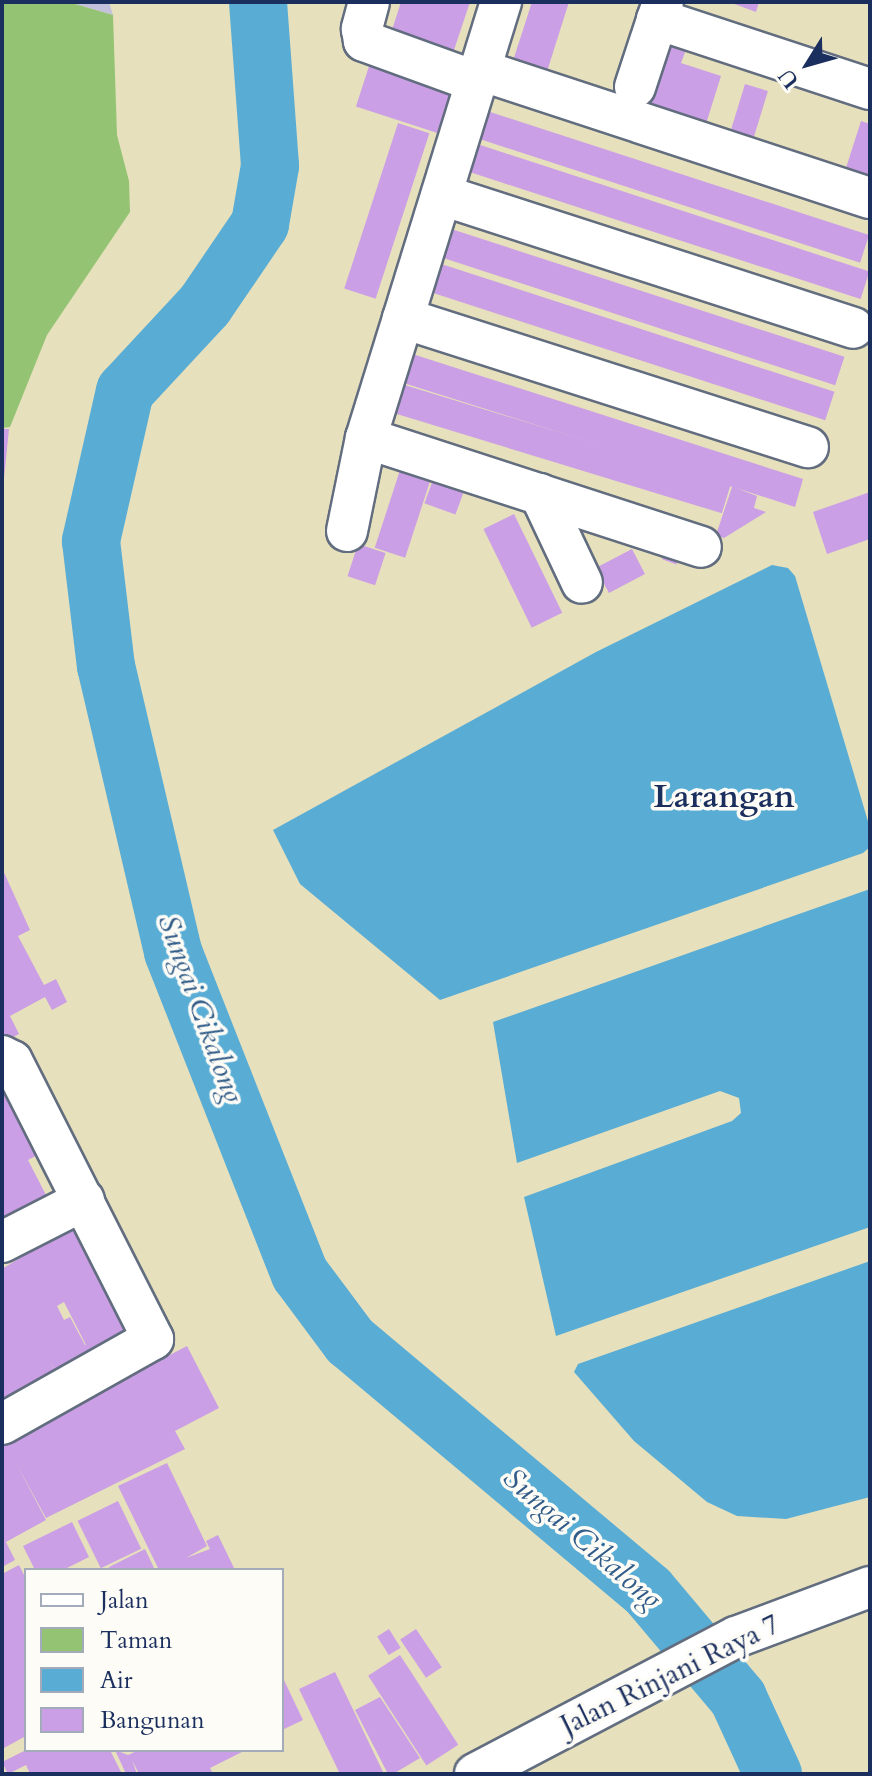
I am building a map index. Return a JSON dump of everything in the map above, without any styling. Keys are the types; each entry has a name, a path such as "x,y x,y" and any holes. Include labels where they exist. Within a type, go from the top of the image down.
{"street":[{"path":"369,2 362,29 364,41 870,198"},
{"path":"347,531 366,438 501,2"},
{"path":"635,87 660,11 870,89"},
{"path":"442,195 853,328"},
{"path":"403,318 808,447"},
{"path":"366,438 489,497 540,494 701,547"},
{"path":"540,494 582,583"},
{"path":"2,1056 12,1061 152,1332 152,1343 2,1424"},
{"path":"2,1242 84,1200"},
{"name":"Jalan Rinjani Raya 7","path":"475,1774 521,1763 653,1678 736,1637 870,1587"}],"shaded area":[{"path":"68,2 109,2 113,15"}],"green space":[{"path":"2,2 68,2 113,15 117,135 129,181 130,212 47,335 10,427 2,428"}],"water":[{"path":"772,565 788,568 795,576 870,828 870,847 863,853 440,1000 300,884 273,830 596,652"},
{"path":"870,889 870,1227 556,1336 524,1197 732,1121 741,1113 739,1098 720,1091 517,1163 493,1022"},
{"path":"870,1261 870,1497 786,1519 737,1516 707,1502 634,1441 574,1372 578,1364"}],"building":[{"path":"401,2 470,2 453,53 391,33"},
{"path":"532,2 569,2 544,81 510,70"},
{"path":"729,2 759,2 756,12"},
{"path":"667,40 687,47 681,63 721,76 705,127 645,108"},
{"path":"372,57 456,84 440,134 356,106"},
{"path":"745,84 768,91 753,141 730,134"},
{"path":"481,109 869,235 860,263 472,137"},
{"path":"861,121 870,124 870,180 845,171"},
{"path":"398,123 429,133 376,299 344,288"},
{"path":"471,142 869,271 861,299 462,170"},
{"path":"445,227 844,357 835,385 436,256"},
{"path":"435,262 834,392 825,420 426,291"},
{"path":"403,351 803,479 795,507 736,488 757,496 754,508 766,512 724,538 716,535 732,487 394,380"},
{"path":"395,382 731,485 722,513 386,411"},
{"path":"2,429 9,429 4,479 2,479"},
{"path":"401,467 431,477 405,558 375,548"},
{"path":"434,477 465,488 455,515 424,503"},
{"path":"870,492 870,539 827,554 813,512"},
{"path":"514,514 562,613 532,628 483,529"},
{"path":"358,544 386,553 375,585 347,576"},
{"path":"632,549 645,574 609,593 603,582 593,587 586,573"},
{"path":"666,549 680,554 676,564 662,559"},
{"path":"2,868 30,930 18,936 44,985 56,979 67,1002 52,1010 45,997 10,1016 19,1034 2,1043"},
{"path":"2,1071 43,1152 28,1160 46,1195 16,1210 18,1216 2,1224"},
{"path":"79,1217 135,1325 62,1382 51,1363 60,1381 2,1407 2,1269 36,1248 33,1241","holes":["64,1302 86,1345 70,1317 64,1320 57,1306"]},
{"path":"187,1346 219,1408 175,1431 185,1449 46,1518 16,1463 46,1520 6,1542 15,1560 2,1567 2,1443"},
{"path":"167,1463 207,1546 186,1558 210,1549 206,1541 218,1535 234,1568 158,1568 118,1486"},
{"path":"118,1501 141,1549 101,1568 78,1521"},
{"path":"72,1522 89,1557 67,1568 34,1568 23,1546"},
{"path":"145,1549 154,1568 109,1568"},
{"path":"19,1565 24,1575 24,1737 2,1749 2,1574"},
{"path":"389,1629 401,1648 389,1655 377,1636"},
{"path":"416,1629 442,1667 426,1678 400,1640"},
{"path":"400,1655 458,1745 426,1765 368,1676"},
{"path":"335,1672 384,1774 340,1774 299,1689"},
{"path":"284,1680 303,1720 284,1729"},
{"path":"380,1697 420,1758 393,1774 388,1774 355,1710"},
{"path":"24,1751 111,1752 122,1774 30,1774 26,1765 8,1774 2,1762"},
{"path":"116,1752 128,1755 135,1752 242,1752 210,1768 213,1774 139,1774 132,1760 137,1774 126,1774"}],"waterway":[{"name":"Sungai Cikalong","path":"258,2 270,166 260,224 205,305 125,391 91,541 106,666 173,952 300,1274 350,1341 648,1591 738,1698 773,1774"}],"district":[{"name":"Larangan","path":"724,797"}]}
